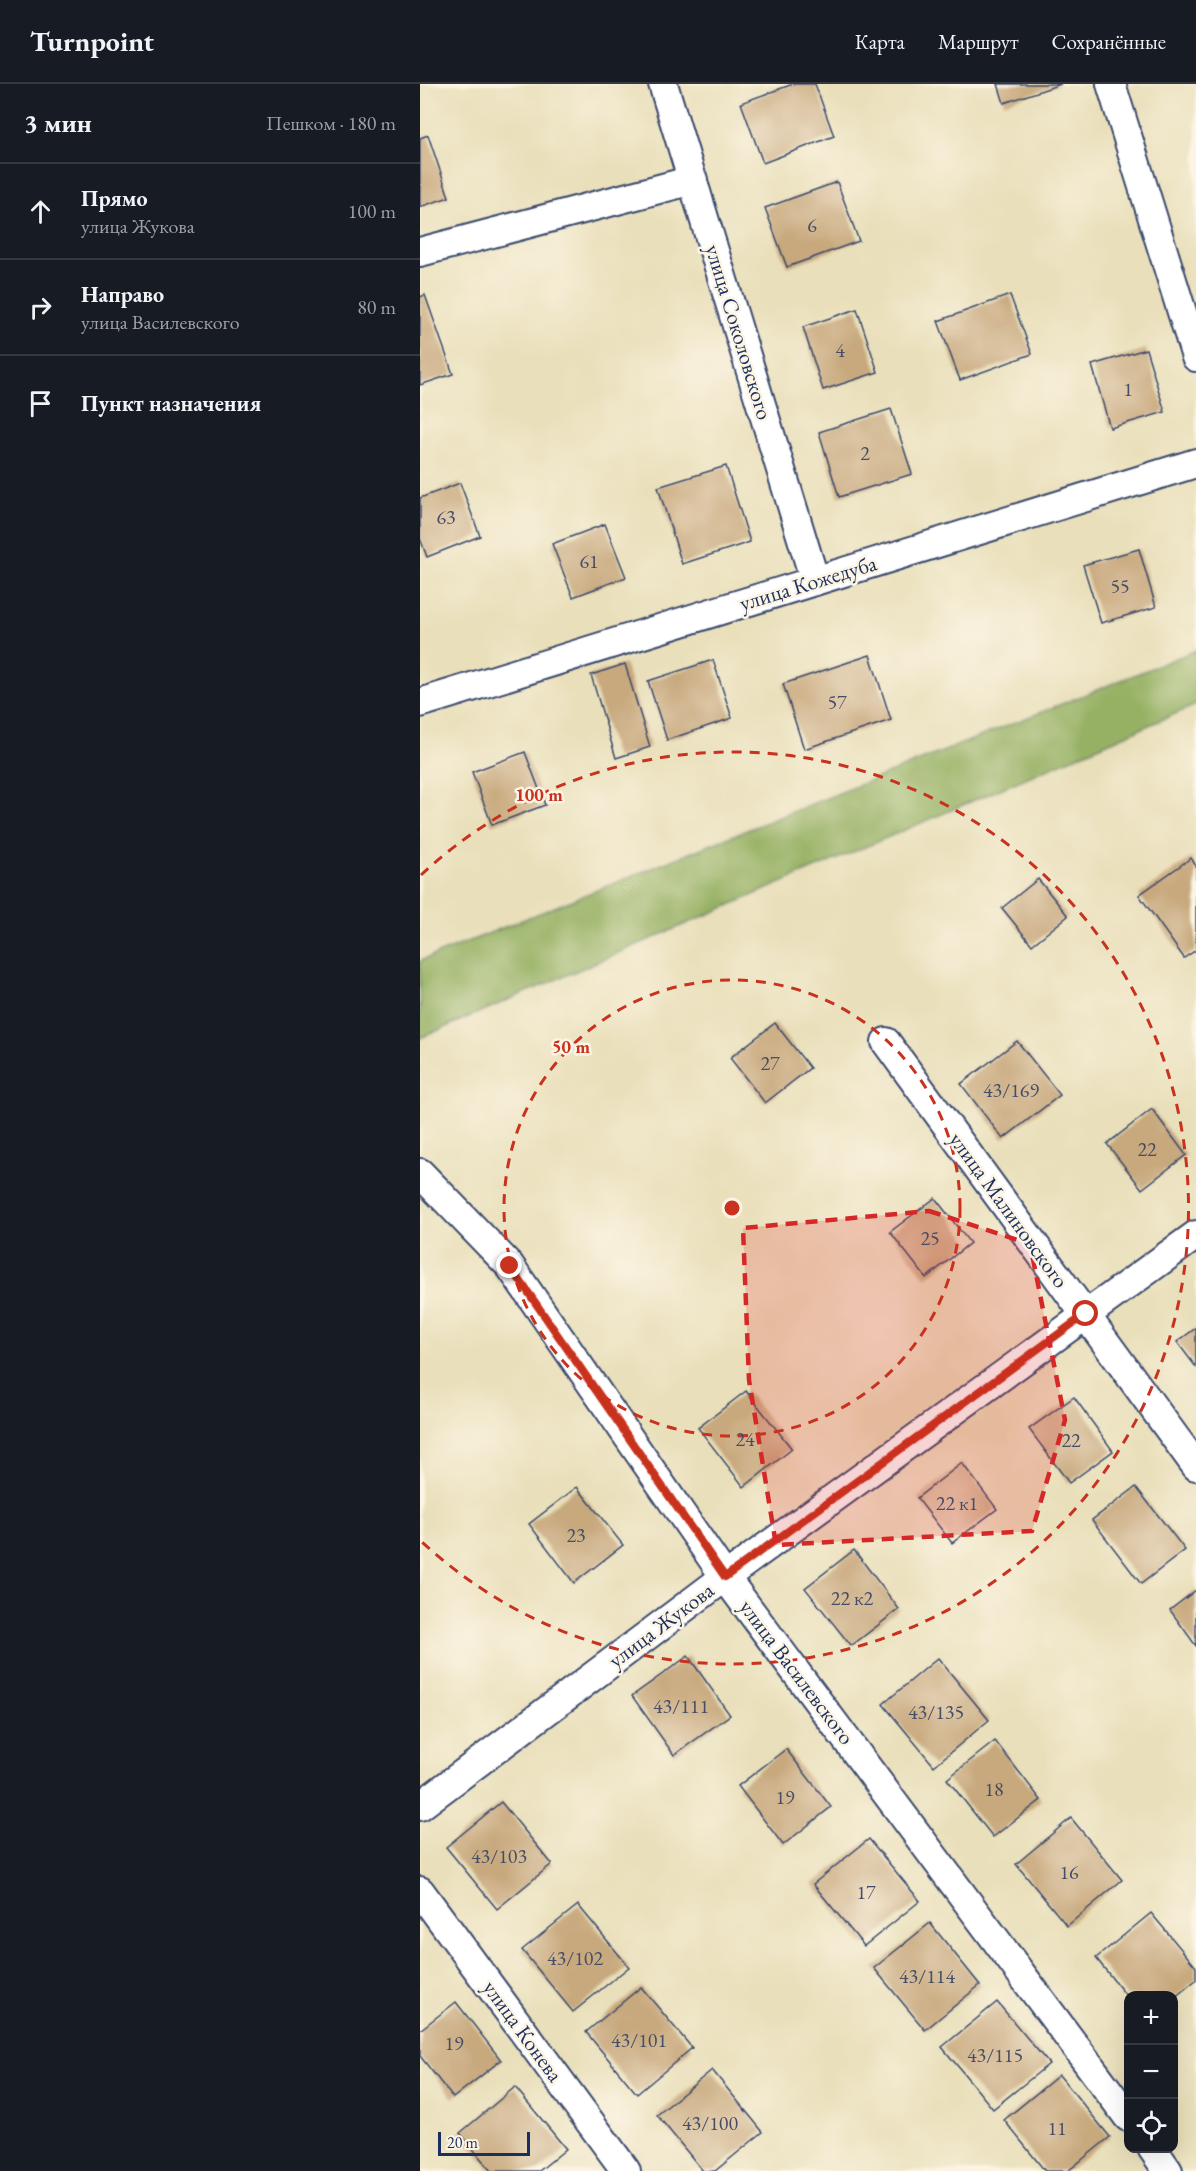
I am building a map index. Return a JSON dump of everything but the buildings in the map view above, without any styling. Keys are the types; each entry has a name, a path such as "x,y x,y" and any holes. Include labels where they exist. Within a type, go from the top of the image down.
{"street":[{"name":"улица Соколовского","path":"663,84 815,581"},
{"path":"1112,84 1196,357"},
{"path":"420,252 693,180"},
{"name":"улица Кожедуба","path":"420,703 1196,462"},
{"name":"улица Малиновского","path":"886,1042 1196,1466"},
{"name":"улица Василевского","path":"420,1173 510,1266 725,1577 1124,2112"},
{"name":"улица Жукова","path":"420,1806 725,1577 1196,1235"},
{"name":"улица Конева","path":"420,1891 626,2171"},
{"path":"1155,2153 1168,2171"}],"highlighted area":[{"path":"929,1211 1030,1244 1065,1420 1032,1531 776,1545 749,1380 743,1228"}],"green space":[{"path":"1196,650 1196,705 420,1038 420,961"}],"route":[{"path":"510,1266 725,1577 1086,1314"}]}
